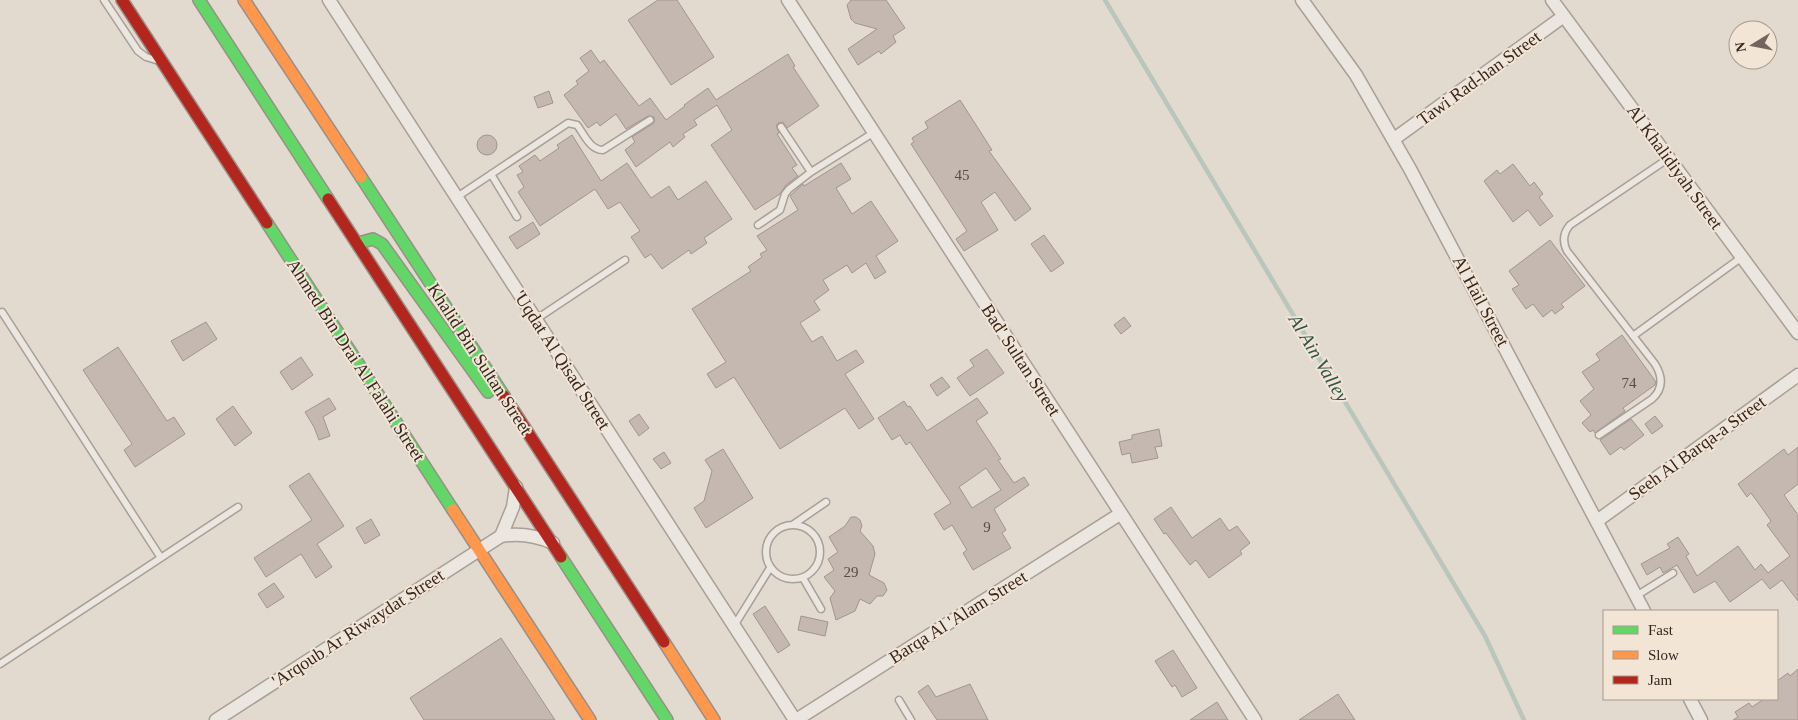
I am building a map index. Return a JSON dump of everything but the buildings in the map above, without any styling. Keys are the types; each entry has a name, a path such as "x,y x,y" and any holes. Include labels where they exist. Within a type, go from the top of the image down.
{"main road":[{"name":"Ahmed Bin Drai Al Falahi Street","path":"122,0 590,720"},
{"path":"199,0 667,720"},
{"name":"Khalid Bin Sultan Street","path":"244,0 714,720"},
{"path":"359,246 362,242 373,239 382,244 482,384 505,409 519,419"}],"street":[{"name":"'Uqdat Al Qisad Street","path":"328,0 796,720"},
{"name":"Bad' Sultan Street","path":"788,0 1255,720"},
{"name":"Al Hail Street","path":"1302,0 1351,67 1394,139 1643,610"},
{"name":"Al Khalidiyah Street","path":"1552,0 1798,333"},
{"name":"Tawi Rad-han Street","path":"1394,139 1564,16"},
{"name":"Seeh Al Barqa-a Street","path":"1597,521 1798,375"},
{"path":"501,536 512,512 516,487"},
{"name":"Barqa Al 'Alam Street","path":"796,720 1120,514"},
{"name":"'Arqoub Ar Riwaydat Street","path":"216,720 501,536 522,534 553,543"},
{"path":"1691,700 1701,720"}],"lane":[{"path":"104,0 138,51 146,57 161,61"},
{"path":"457,197 568,123 577,125 595,148 603,150 650,120"},
{"path":"781,127 811,172"},
{"path":"758,225 780,210 785,194 811,172 873,133"},
{"path":"1599,435 1652,400 1661,387 1662,379 1660,371 1567,251 1564,234 1570,225 1669,158"},
{"path":"491,174 517,217"},
{"path":"1633,336 1742,257"},
{"path":"535,320 625,260"},
{"path":"2,312 161,558"},
{"path":"794,524 806,528 815,536 820,548 819,560 813,571 803,578 791,580 779,577 770,568 765,557 766,545 772,534 782,526 794,524 826,502"},
{"path":"0,664 238,507"},
{"path":"734,626 770,568"},
{"path":"1636,596 1673,573"},
{"path":"803,578 821,609"},
{"path":"899,700 911,720"}],"waterway":[{"name":"Al Ain Valley","path":"1105,0 1485,636 1524,720"}],"traffic: fast":[{"path":"199,0 328,199"},
{"path":"361,177 504,396"},
{"path":"267,223 453,510"},
{"path":"359,246 362,242 373,239 382,244 488,392"},
{"path":"561,557 667,720"}],"traffic: slow":[{"path":"244,0 361,177"},
{"path":"453,510 590,720"},
{"path":"664,642 714,720"}],"traffic: jam":[{"path":"122,0 267,223"},
{"path":"328,199 561,557"},
{"path":"504,396 664,642"}]}
